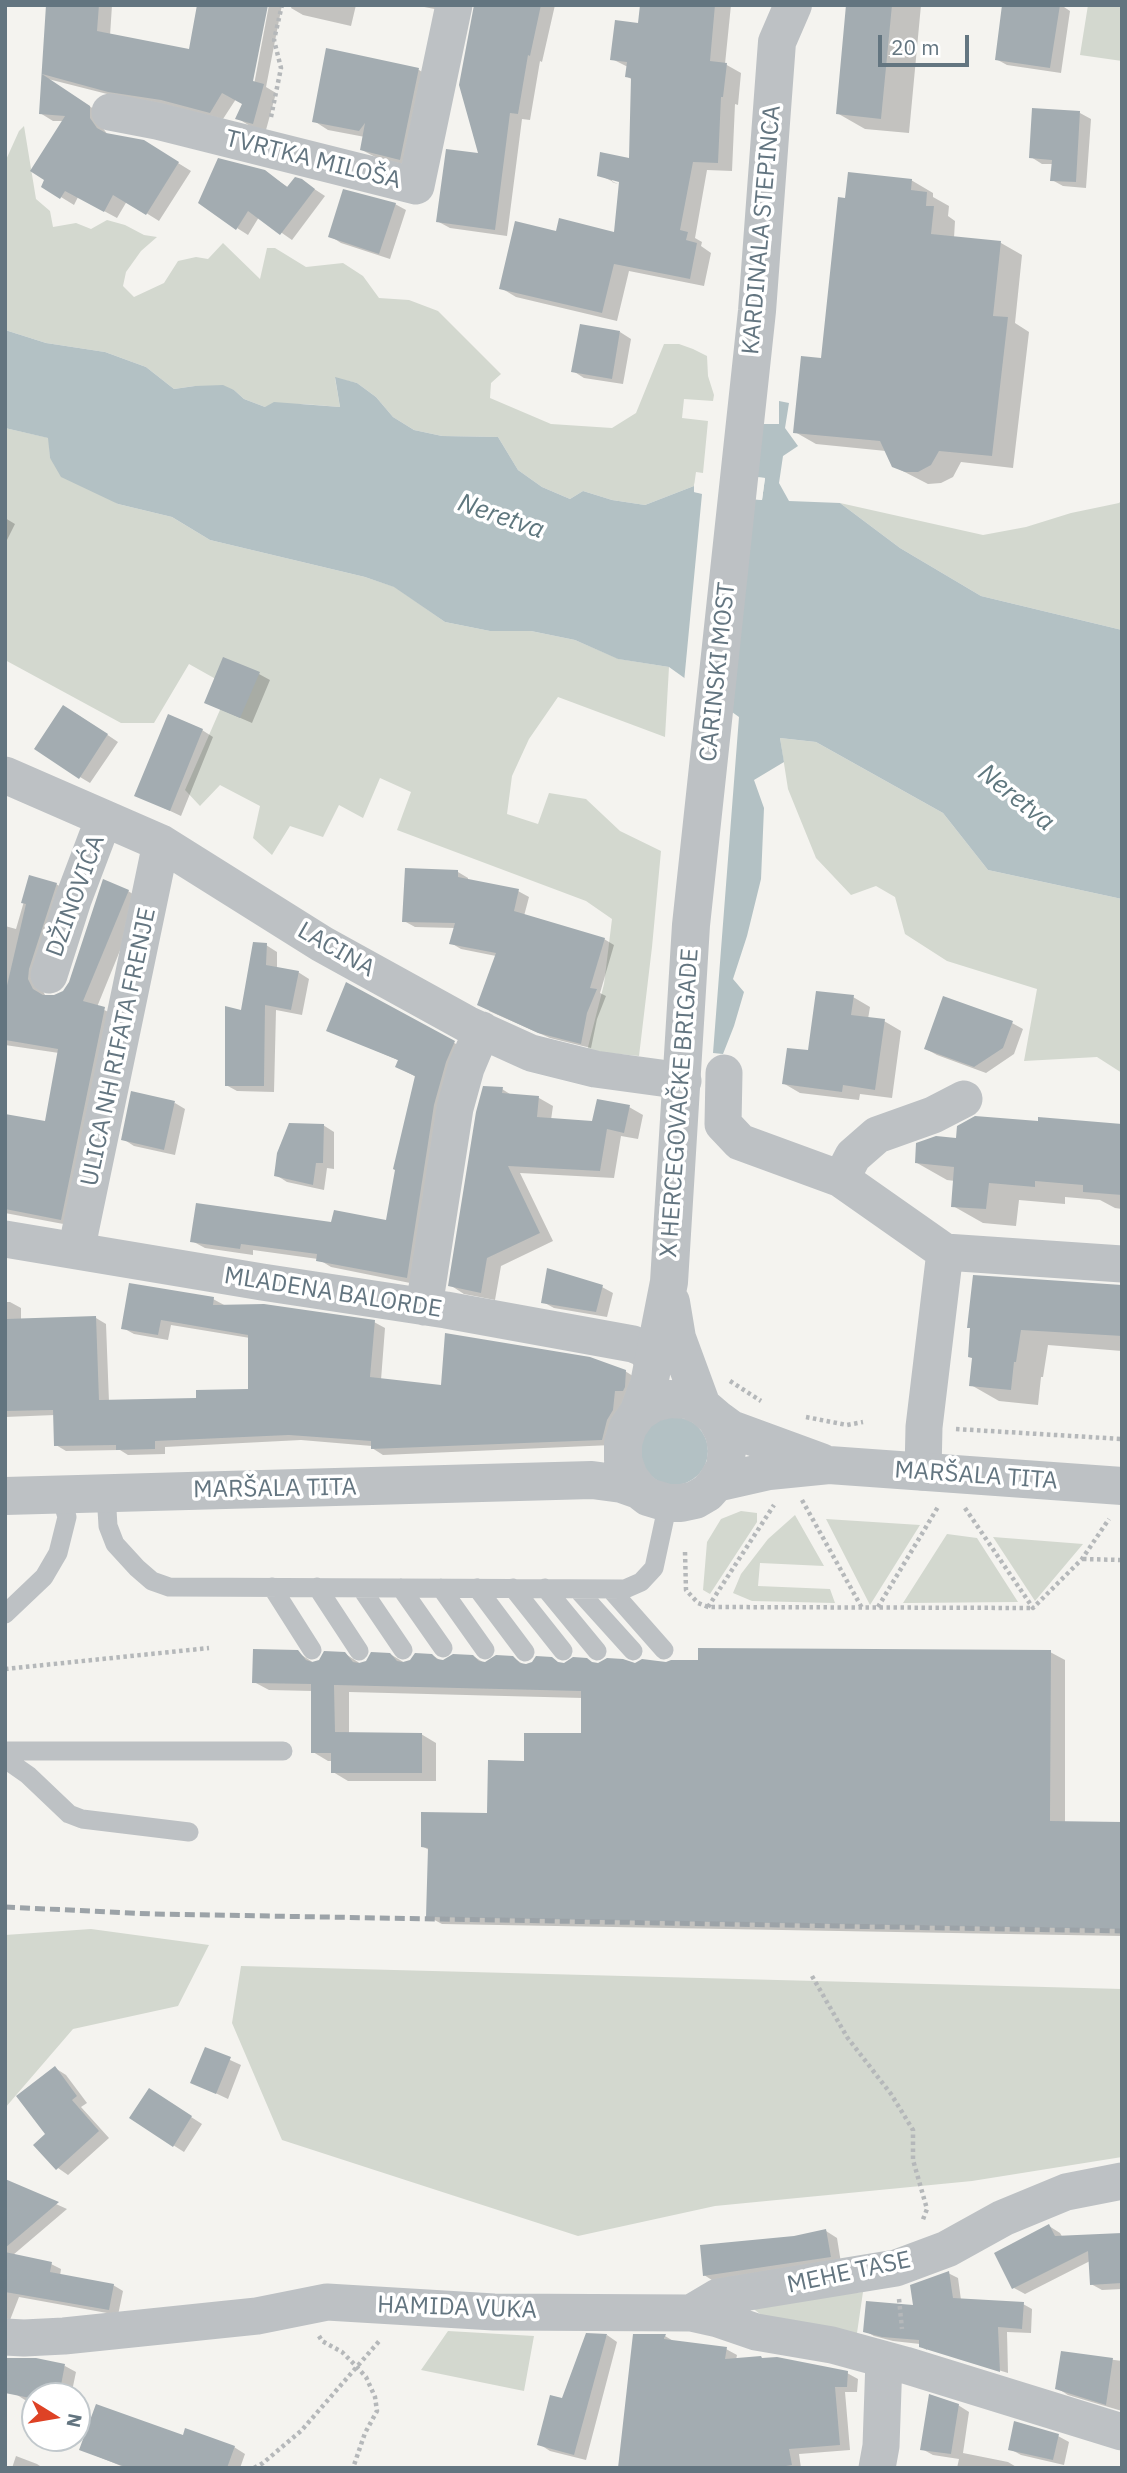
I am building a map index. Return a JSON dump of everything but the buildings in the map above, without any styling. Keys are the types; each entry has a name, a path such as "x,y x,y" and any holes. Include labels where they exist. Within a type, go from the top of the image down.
{"street":[{"name":"TVRTKA MILOŠA","path":"110,112 157,121 416,186 454,5"},
{"name":"KARDINALA STEPINCA","path":"762,5 777,42"},
{"name":"KARDINALA STEPINCA","path":"746,418 757,311 777,42 793,5"},
{"name":"CARINSKI MOST","path":"691,925 746,418"},
{"name":"LACINA","path":"5,775 161,843 322,944 482,1030 531,1053 595,1069 683,1081"},
{"name":"DŽINOVIĆA","path":"49,975 73,900 104,818"},
{"name":"ULICA NH RIFATA FRENJE","path":"79,1251 80,1232 161,843"},
{"name":"X HERCEGOVAČKE BRIGADE","path":"631,1428 646,1395 669,1282 691,925"},
{"path":"424,1307 455,1108 466,1068 482,1030"},
{"path":"724,1073 723,1124 740,1142 841,1179 946,1252 1122,1264"},
{"path":"841,1179 853,1156 877,1135 933,1115 964,1099"},
{"name":"MLADENA BALORDE","path":"5,1239 424,1307 633,1345 645,1349 654,1362"},
{"path":"931,1489 924,1427 946,1252"},
{"name":"X HERCEGOVAČKE BRIGADE","path":"669,1282 677,1338 714,1400"},
{"path":"669,1399 714,1400 727,1450 725,1467 716,1483 707,1493 695,1500 681,1503 654,1497 629,1476 623,1460 631,1428 653,1403 669,1399"},
{"name":"MARŠALA TITA","path":"714,1400 731,1429 830,1465 931,1489 1119,1497"},
{"name":"MARŠALA TITA","path":"545,1481 591,1464 631,1428"},
{"name":"MARŠALA TITA","path":"716,1483 769,1471 830,1465"},
{"name":"MARŠALA TITA","path":"5,1496 592,1480 622,1484 654,1497"},
{"name":"MEHE TASE","path":"691,2312 718,2297 896,2268 947,2249 1003,2218 1055,2196 1122,2181"},
{"name":"HAMIDA VUKA","path":"5,2337 24,2339 64,2336 257,2316 327,2302 494,2312 691,2312 756,2332 832,2345 895,2363"},
{"path":"877,2468 895,2363 1122,2432"}],"lane":[{"path":"106,1493 108,1526 115,1544 152,1581 169,1587 625,1589 641,1582 654,1568 654,1497"},
{"path":"5,1614 44,1577 58,1553 67,1517 60,1494"},
{"path":"272,1587 312,1650"},
{"path":"317,1587 359,1651"},
{"path":"361,1588 403,1650"},
{"path":"401,1588 443,1648"},
{"path":"441,1588 485,1650"},
{"path":"477,1588 525,1652"},
{"path":"513,1588 563,1651"},
{"path":"545,1588 597,1651"},
{"path":"578,1588 633,1651"},
{"path":"611,1590 664,1650"},
{"path":"5,1751 283,1751"},
{"path":"5,1759 28,1774 69,1814 82,1819 189,1832"}],"path":[{"path":"264,148 281,68 274,40 282,5"},
{"path":"714,1400 764,1403"},
{"path":"799,1415 847,1424 863,1422"},
{"path":"924,1427 1122,1439"},
{"path":"877,1608 931,1489"},
{"path":"685,1550 686,1590 698,1603 708,1607 1033,1608 1082,1559 1119,1497"},
{"path":"708,1607 778,1499"},
{"path":"801,1499 862,1608"},
{"path":"964,1507 1033,1608"},
{"path":"1082,1559 1122,1560"},
{"path":"5,1669 209,1647"},
{"path":"812,1976 847,2037 891,2094 913,2130 913,2160 927,2209 920,2230 903,2237 896,2268 895,2363"},
{"path":"254,2468 301,2431 409,2306"},
{"path":"291,2310 311,2322 322,2341 342,2352 358,2367 375,2397 377,2411 365,2433 353,2468"}],"shaded area":[{"path":"1088,5 1122,5 1122,61 1080,55"},
{"path":"24,126 36,199 50,211 53,227 76,223 91,229 107,220 125,225 144,235 157,237 141,251 126,272 123,286 134,297 164,283 178,261 196,257 208,259 223,243 260,279 267,248 275,248 306,267 343,263 363,276 379,298 409,300 438,311 501,374 491,383 490,398 551,424 612,428 636,413 664,344 679,344 707,356 713,401 684,399 682,418 708,421 703,473 696,472 694,486 645,505 612,500 583,491 570,499 542,487 518,470 498,437 442,436 414,430 393,417 376,397 357,383 335,378 340,407 303,404 265,407 244,399 234,390 195,386 174,389 146,367 105,352 46,343 5,330 5,162"},
{"path":"5,428 49,438 50,458 118,504 172,517 210,540 365,577 395,587 445,622 490,631 531,631 575,640 619,659 669,667 665,737 558,697 529,739 512,776 507,814 538,824 549,793 586,799 620,831 661,851 639,1056 587,1051 604,984 612,919 586,901 397,830 411,792 380,778 363,818 339,805 323,837 290,826 272,855 253,838 260,806 220,785 200,806 185,790 230,687 189,664 154,723 121,723 5,660"},
{"path":"1122,500 1122,630 981,596 900,548 840,503 983,535 1026,527"},
{"path":"780,738 816,742 943,813 988,870 1122,899 1122,1073 1097,1057 1024,1061 1037,989 947,961 905,934 895,897 876,886 851,895 816,858 788,789"},
{"path":"741,1511 757,1513 757,1522 710,1594 703,1590 707,1542 721,1519"},
{"path":"795,1515 824,1566 760,1563 758,1586 830,1589 835,1603 752,1601 733,1593 741,1574 768,1539"},
{"path":"826,1519 920,1525 870,1605"},
{"path":"947,1534 977,1538 1018,1602 903,1603"},
{"path":"993,1537 1083,1544 1035,1601"},
{"path":"91,1929 209,1945 178,2006 73,2029 5,2108 5,1935"},
{"path":"241,1966 1122,1989 1122,2157 972,2181 715,2206 578,2236 282,2140 232,2023"},
{"path":"863,2292 857,2333 820,2333 769,2321 746,2303"},
{"path":"448,2331 534,2336 524,2391 421,2370"}],"water":[{"name":"Neretva","path":"5,330 46,343 105,352 146,367 174,389 223,385 244,399 265,407 274,402 340,407 335,377 357,383 376,397 393,417 414,430 442,436 498,437 518,470 542,487 570,499 583,491 612,500 645,505 694,486 694,492 762,500 765,478 755,477 761,424 779,424 779,401 789,403 785,428 798,446 783,456 779,483 789,501 840,503 900,548 981,596 1122,630 1122,899 988,870 943,813 816,742 780,738 784,762 754,780 764,808 761,879 733,979 744,992 723,1054 713,1053 739,717 669,667 618,659 575,640 531,631 490,631 445,622 394,587 365,577 210,540 172,517 118,504 61,477 50,458 48,438 5,428"},
{"path":"674,1417 687,1420 698,1427 705,1438 708,1451 705,1464 698,1475 687,1482 674,1485 661,1482 650,1475 643,1464 640,1451 643,1438 650,1427 661,1420"}],"pier":[{"path":"776,407 779,424 761,424 755,477 765,478 762,500 752,499 732,716 684,682 702,494 694,492 694,483 697,489 759,496 761,481 753,480 760,420 776,421"}],"railway":[{"path":"5,1907 153,1914 1122,1931"}]}
